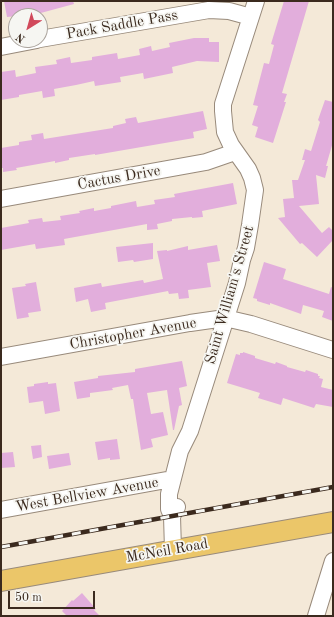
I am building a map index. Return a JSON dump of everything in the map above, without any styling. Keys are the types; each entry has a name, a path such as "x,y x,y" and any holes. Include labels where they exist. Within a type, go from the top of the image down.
{"main road":[{"name":"McNeil Road","path":"1,581 333,522"}],"street":[{"name":"Saint William's Street","path":"173,550 169,494 172,479 180,451 190,431 237,283 246,248 255,190 248,169 235,152 225,132 223,122 223,104 256,1"},
{"name":"Pack Saddle Pass","path":"48,38 209,10 229,11 251,17"},
{"name":"Cactus Drive","path":"1,199 206,162 235,152"},
{"name":"Christopher Avenue","path":"1,357 225,318 251,324 333,350"},
{"name":"Saint William's Street","path":"170,509 177,507 176,500 187,461 190,431"},
{"name":"West Bellview Avenue","path":"1,510 172,479"},
{"path":"128,487 156,491 170,509"},
{"path":"316,616 333,561"}],"building":[{"path":"4,1 73,1 74,4 48,11 48,8 8,8 7,17"},
{"path":"284,1 309,1 282,93 287,94 284,102 286,102 273,143 255,137 258,127 252,125 258,106 253,105 264,63 269,64 274,45 271,44"},
{"path":"194,38 209,38 209,42 219,42 219,62 197,61 172,67 173,73 144,79 143,73 120,77 121,82 95,86 94,81 54,89 55,96 43,98 42,91 1,100 1,72 15,70 16,77 36,73 35,67 57,64 56,60 70,57 71,63 92,60 92,57 117,53 118,59 140,55 139,49 151,46 152,51 170,47 169,43"},
{"path":"325,100 333,102 333,142 326,166 328,166 325,178 316,175 319,204 299,206 322,233 329,227 333,231 333,240 317,257 302,243 300,244 278,218 285,217 283,199 294,198 292,180 298,180 305,160 302,160 305,149 311,151 320,122 318,120"},
{"path":"203,111 207,129 193,132 194,138 69,158 69,160 55,163 55,161 16,168 17,170 3,172 3,168 1,168 1,148 19,145 19,142 32,140 31,135 43,133 44,139 113,128 113,126 126,123 125,119 136,117 138,123"},
{"path":"233,183 237,204 202,211 203,217 172,219 172,221 157,224 158,229 147,230 147,224 64,239 65,245 36,249 35,244 1,250 1,228 29,223 28,220 42,218 43,222 61,220 60,216 80,213 79,211 94,208 94,211 136,201 137,207 155,204 154,200 175,197 174,194"},
{"path":"153,243 153,259 134,262 133,260 118,262 116,247"},
{"path":"217,245 220,261 207,263 211,287 188,290 189,298 179,299 178,293 169,294 168,291 105,303 106,309 91,312 88,299 76,302 74,288 101,283 102,287 143,280 144,283 163,279 157,251 167,251 188,246 188,250"},
{"path":"264,262 286,269 283,279 329,294 331,287 333,288 333,321 322,317 324,311 303,305 301,314 270,303 270,305 257,301 257,299 253,298"},
{"path":"36,282 41,311 28,313 29,317 17,319 12,288 26,286 25,284"},
{"path":"243,352 255,356 255,358 275,364 276,362 287,367 305,372 306,370 318,374 318,376 320,376 319,378 323,379 321,387 333,390 333,407 316,404 314,408 283,398 281,405 258,398 260,393 227,383 236,354 240,355 240,353"},
{"path":"182,361 187,386 179,388 182,405 179,406 174,430 167,390 147,393 151,414 163,412 168,435 151,439 153,447 141,450 133,399 131,399 128,385 112,388 113,390 90,393 90,397 77,399 74,382 98,378 98,376 135,372 135,369"},
{"path":"48,382 48,384 56,383 60,411 45,414 43,401 29,403 27,387 34,386 34,384"},
{"path":"117,439 120,459 110,460 110,458 98,460 95,442"},
{"path":"41,445 42,457 33,459 31,446"},
{"path":"13,452 15,467 1,468 1,453"},
{"path":"69,453 71,465 49,469 47,456"},
{"path":"82,593 100,616 67,616 62,611 72,600 73,601"}],"railway":[{"path":"1,547 333,487"}]}
